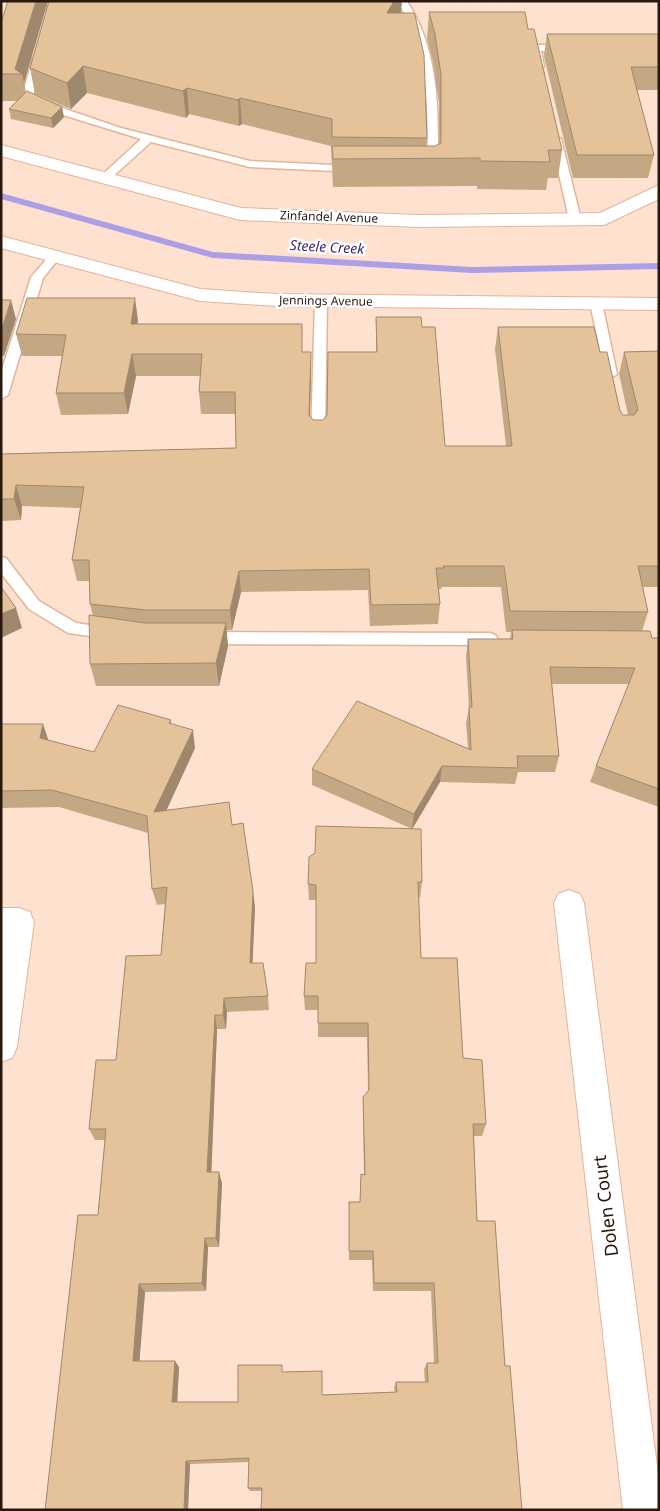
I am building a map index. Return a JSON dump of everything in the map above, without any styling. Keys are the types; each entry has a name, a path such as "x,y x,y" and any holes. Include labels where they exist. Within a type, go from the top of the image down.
{"street":[{"name":"Zinfandel Avenue","path":"1,150 240,214 418,221 604,219 659,190"},
{"name":"Jennings Avenue","path":"1,242 200,295 321,301 659,304"},
{"name":"Dolen Court","path":"569,903 643,1510"},
{"path":"1,1047 10,922"}],"lane":[{"path":"402,1 410,12 426,55 432,95 433,169 423,169"},
{"path":"41,47 27,96 64,112 117,130 250,164 366,169"},
{"path":"541,77 535,48 582,48"},
{"path":"552,124 574,219"},
{"path":"105,178 149,138"},
{"path":"1,395 37,277 54,256"},
{"path":"318,437 321,301"},
{"path":"596,303 613,383"},
{"path":"1,562 34,605 73,629 121,634"},
{"path":"190,638 509,639"}],"building":[{"path":"8,1 36,1 15,69 22,74 1,74 1,23"},
{"path":"49,1 394,1 387,13 414,13 415,15 424,55 427,138 332,137 332,119 187,88 183,91 83,66 67,83 30,68"},
{"path":"429,12 525,12 528,29 534,29 562,150 548,150 550,162 480,161 480,158 333,159 332,146 435,146 441,143 441,75 435,34"},
{"path":"547,34 659,34 659,67 631,67 654,155 577,155"},
{"path":"27,91 62,107 51,118 9,109"},
{"path":"27,298 135,298 131,324 302,324 302,352 311,352 309,415 313,420 323,420 327,415 328,352 377,352 376,317 421,317 422,327 435,327 445,446 512,446 498,327 594,327 600,352 607,352 620,411 623,415 634,415 638,410 624,352 659,351 659,566 638,566 648,612 510,611 504,566 443,566 444,568 436,568 440,604 371,605 369,569 239,571 230,610 146,610 90,604 89,560 72,560 84,487 16,485 14,499 1,499 1,454 236,448 235,392 199,392 202,354 132,354 124,393 56,393 66,335 16,334"},
{"path":"1,300 11,300 1,332"},
{"path":"1,587 16,608 1,614"},
{"path":"89,615 145,623 226,623 216,663 90,664"},
{"path":"512,630 650,631 652,638 659,638 659,789 596,766 635,668 550,667 559,756 517,756 518,768 442,766 414,814 312,769 357,701 471,750 469,707 472,707 468,639 513,639"},
{"path":"118,705 171,720 169,723 193,730 154,812 229,802 232,825 243,823 253,891 250,963 263,963 268,996 224,998 223,1015 215,1015 207,1172 219,1172 216,1238 205,1238 202,1283 139,1284 133,1361 175,1361 172,1402 238,1402 238,1365 282,1365 282,1372 322,1371 322,1395 397,1392 396,1382 428,1382 427,1363 438,1363 434,1283 374,1283 373,1251 349,1251 349,1202 360,1202 361,1174 365,1175 363,1097 369,1090 368,1023 318,1023 318,996 304,996 306,963 316,963 316,885 308,884 309,857 315,853 316,826 421,829 422,882 418,882 421,958 457,958 463,1058 482,1060 486,1124 473,1124 477,1221 495,1221 505,1366 510,1366 522,1510 261,1510 262,1488 248,1488 249,1458 186,1461 184,1510 45,1510 78,1215 98,1215 106,1129 89,1129 96,1060 116,1060 126,956 161,955 167,887 152,889 147,816 52,790 1,791 1,724 43,724 40,738 94,752"}],"waterway":[{"name":"Steele Creek","path":"1,196 213,255 472,270 659,266"}]}
